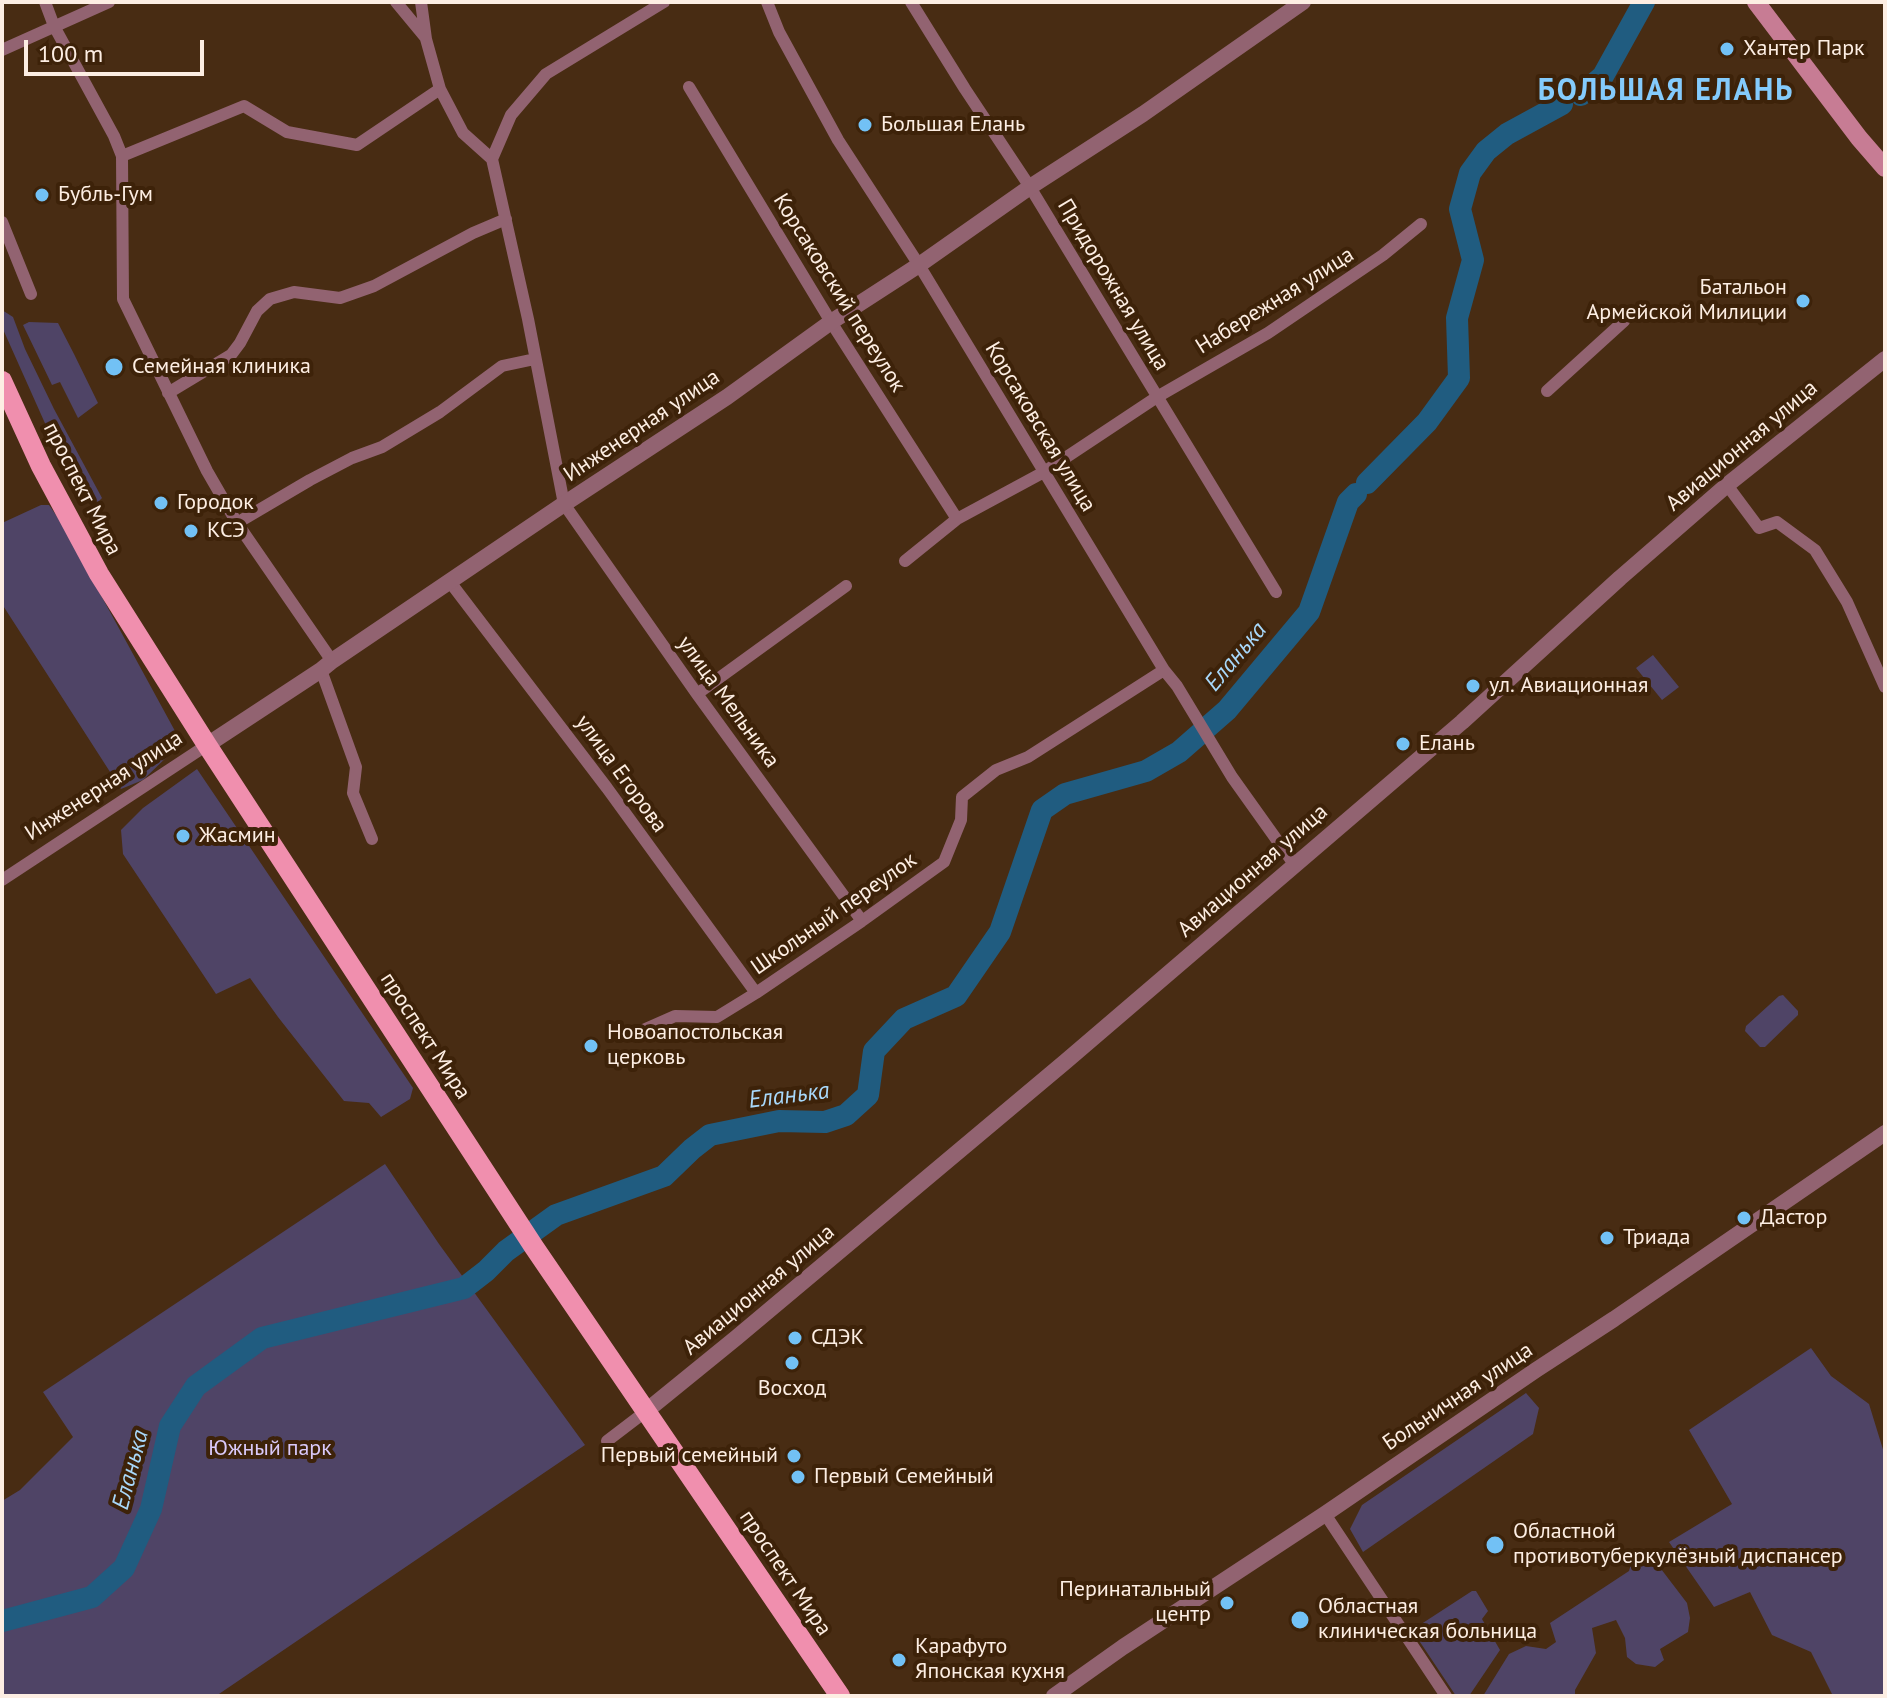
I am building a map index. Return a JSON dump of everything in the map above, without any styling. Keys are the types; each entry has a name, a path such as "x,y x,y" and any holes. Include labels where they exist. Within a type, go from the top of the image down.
{"main road":[{"path":"1756,2 1885,168"},
{"name":"проспект Мира","path":"2,381 41,466 99,574 207,745 534,1247 840,1696"}],"street":[{"path":"45,2 54,26 122,156 123,299 207,471 326,666 356,767 353,793 372,839"},
{"path":"2,50 109,2"},
{"path":"396,2 426,39"},
{"path":"421,2 426,39 440,89 463,133 492,159 564,504"},
{"path":"492,159 511,115 546,74 664,2"},
{"name":"Корсаковская улица","path":"767,2 779,32 838,140 919,265 1164,670 1177,686 1224,765 1294,864"},
{"name":"Придорожная улица","path":"911,2 1030,187 1276,592"},
{"name":"Инженерная улица","path":"2,880 727,397 831,322 1143,114 1303,2"},
{"name":"Корсаковский переулок","path":"689,87 831,322 957,519"},
{"path":"122,156 244,106 287,132 357,145 440,89"},
{"path":"168,393 231,355 257,311 270,299 294,292 340,298 374,286 461,239 506,219"},
{"path":"2,222 31,294"},
{"name":"Набережная улица","path":"905,561 957,519 1044,472 1157,397 1268,333 1383,255 1421,224"},
{"path":"1547,391 1624,321"},
{"path":"237,523 310,480 352,458 382,447 440,412 502,366 535,359"},
{"name":"Авиационная улица","path":"645,1412 1053,1072 1462,722 1727,485 1885,359"},
{"path":"1727,485 1759,528 1777,522 1815,550 1847,602 1885,687"},
{"name":"улица Мельника","path":"564,504 862,921"},
{"name":"улица Егорова","path":"450,582 607,788 756,993"},
{"path":"697,694 846,586"},
{"name":"Школьный переулок","path":"641,1031 675,1016 717,1017 862,921 944,862 961,820 962,797 996,770 1028,757 1164,670"},
{"name":"Больничная улица","path":"1054,1696 1885,1133"},
{"path":"607,1441 645,1412"},
{"path":"1325,1514 1446,1696"}],"green space":[{"path":"2,310 13,317 54,409 102,498 98,502 92,500 80,474 69,477 2,327"},
{"path":"29,322 58,323 74,354 98,403 78,418 60,382 52,385 23,325"},
{"path":"41,505 49,505 61,522 175,731 174,750 143,780 121,789 2,604 2,523"},
{"path":"1653,655 1679,687 1662,700 1636,668"},
{"path":"197,769 413,1088 410,1099 381,1117 369,1103 344,1101 250,978 216,994 123,854 121,830 143,808"},
{"path":"1783,995 1798,1015 1765,1047 1760,1047 1745,1031 1746,1026"},
{"name":"Южный парк","path":"385,1164 585,1445 216,1696 2,1696 2,1501 20,1490 73,1437 43,1392"},
{"path":"1811,1348 1831,1376 1869,1404 1885,1456 1885,1696 1833,1696 1811,1652 1772,1635 1750,1592 1714,1607 1669,1542 1732,1504 1689,1430"},
{"path":"1526,1393 1539,1408 1533,1434 1363,1552 1350,1529 1362,1505"},
{"path":"1635,1551 1658,1565 1687,1603 1690,1618 1688,1632 1660,1649 1664,1660 1655,1667 1636,1664 1627,1657 1625,1638 1616,1620 1592,1628 1596,1653 1575,1690 1575,1696 1483,1696 1509,1654 1526,1646 1546,1649 1556,1642 1550,1623 1629,1571"},
{"path":"1476,1591 1488,1611 1482,1619 1500,1650 1469,1696 1456,1696 1412,1630"}],"waterway":[{"name":"Еланька","path":"1581,95 1603,76 1644,2"},
{"name":"Еланька","path":"1367,483 1427,422 1459,378 1457,318 1473,260 1460,209 1470,173 1486,151 1507,134 1562,104"},
{"name":"Еланька","path":"2,1621 92,1597 124,1568 151,1509 170,1426 196,1386 262,1338 464,1288 506,1251 556,1215 664,1176 710,1135 779,1121 825,1122 846,1115 868,1095 874,1051 904,1019 956,996 1000,932 1042,810 1065,794 1146,771 1179,752 1227,710 1309,612 1348,502 1356,494"}],"place":[{"name":"Хантер Парк","path":"1727,49"},
{"name":"Большая Елань","path":"865,125"},
{"name":"Бубль-Гум","path":"42,195"},
{"name":"Батальон Армейской Милиции","path":"1803,301"},
{"name":"Семейная клиника","path":"114,367"},
{"name":"Городок","path":"161,503"},
{"name":"КСЭ","path":"191,531"},
{"name":"ул. Авиационная","path":"1473,686"},
{"name":"Елань","path":"1403,744"},
{"name":"Жасмин","path":"183,836"},
{"name":"Новоапостольская церковь","path":"591,1046"},
{"name":"Дастор","path":"1744,1218"},
{"name":"Триада","path":"1607,1238"},
{"name":"СДЭК","path":"795,1338"},
{"name":"Восход","path":"792,1363"},
{"name":"Первый семейный","path":"794,1456"},
{"name":"Первый Семейный","path":"798,1477"},
{"name":"Областной противотуберкулёзный диспансер","path":"1495,1545"},
{"name":"Перинатальный центр","path":"1227,1603"},
{"name":"Областная клиническая больница","path":"1300,1620"},
{"name":"Карафуто Японская кухня","path":"899,1660"}],"district":[{"name":"БОЛЬШАЯ ЕЛАНЬ","path":"1666,91"}]}
